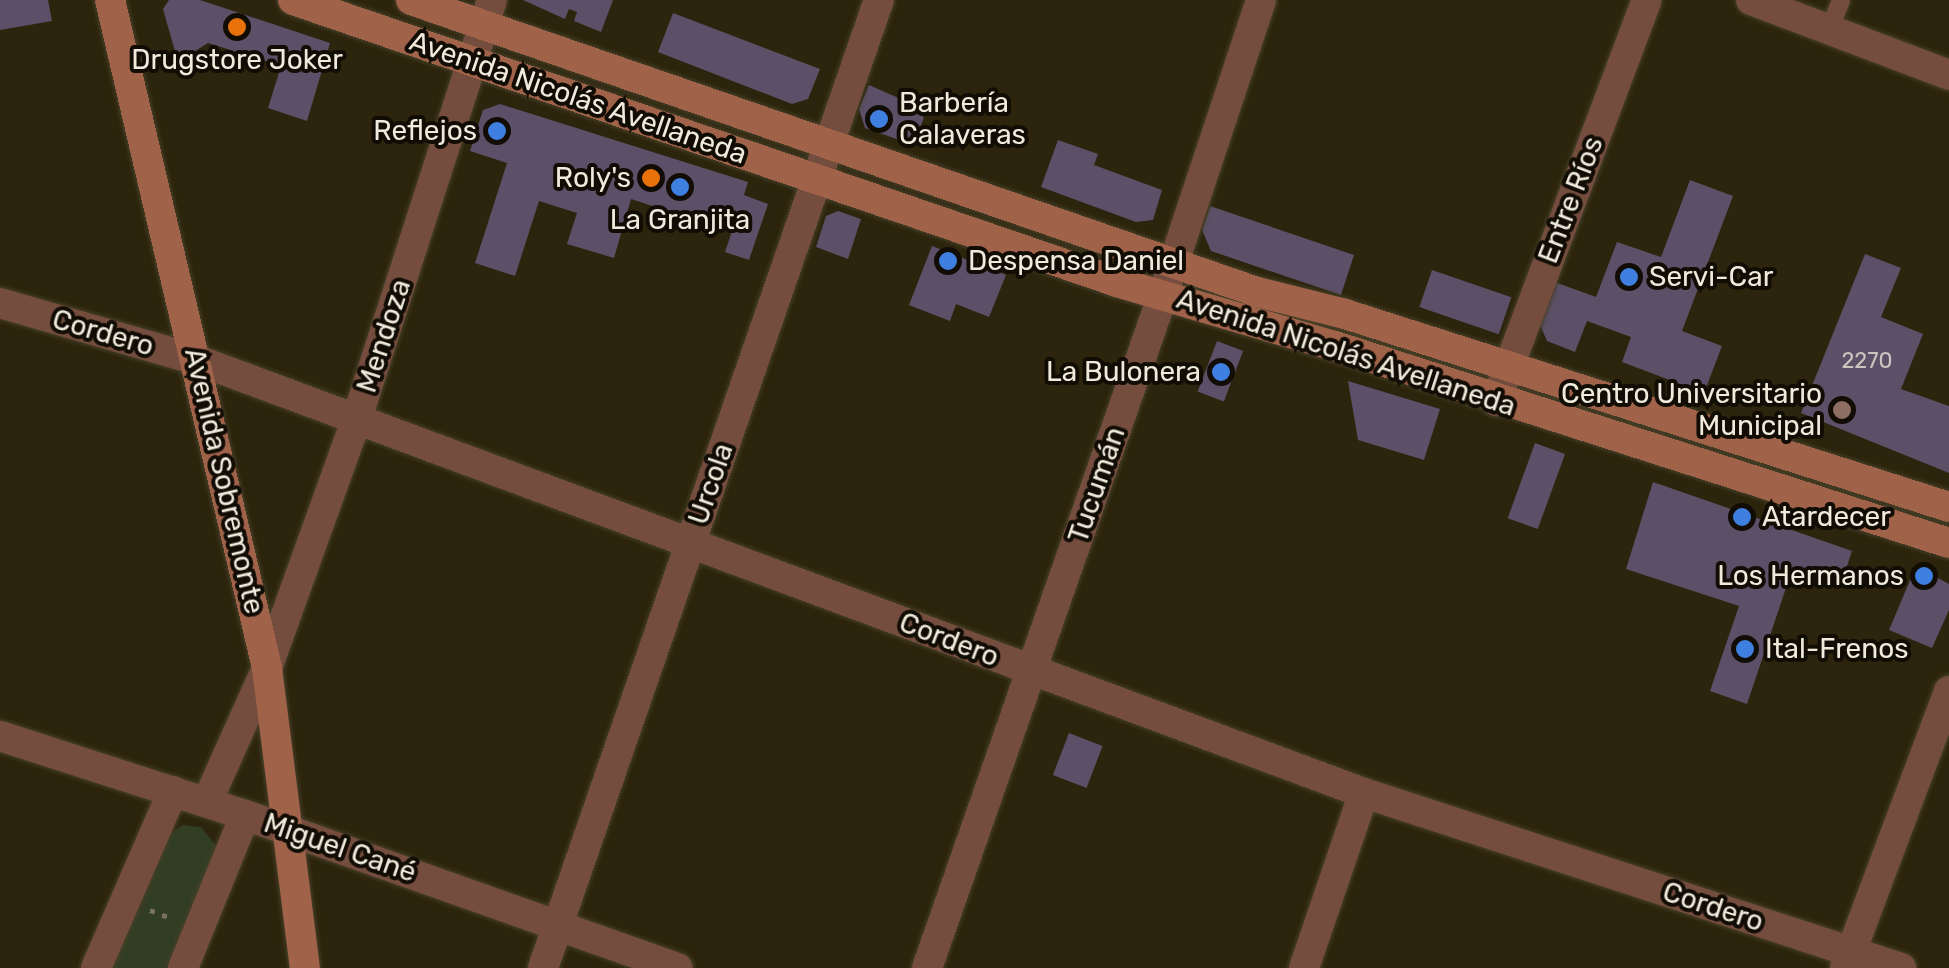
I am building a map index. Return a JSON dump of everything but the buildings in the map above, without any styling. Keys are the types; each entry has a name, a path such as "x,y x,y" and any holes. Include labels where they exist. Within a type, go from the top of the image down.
{"main road":[{"name":"Avenida Sobremonte","path":"110,0 267,668 291,831 305,968"},
{"name":"Avenida Nicolás Avellaneda","path":"292,0 1163,296 1334,346 1949,543"},
{"name":"Avenida Nicolás Avellaneda","path":"411,0 487,12 827,147 1172,265 1256,292 1346,314 1507,369 1949,507"}],"street":[{"name":"Urcola","path":"543,968 880,0"},
{"name":"Tucumán","path":"927,968 1163,296 1261,0"},
{"name":"Entre Ríos","path":"1496,401 1648,0"},
{"path":"1751,0 1949,75"},
{"name":"Mendoza","path":"208,802 267,668 358,418 487,12"},
{"name":"Cordero","path":"0,303 197,360 1364,793 1848,960 1901,968"},
{"path":"1848,960 1949,691"},
{"name":"Miguel Cané","path":"0,736 208,802 678,968"},
{"path":"96,968 174,791"},
{"path":"1304,968 1364,793"},
{"path":"183,968 245,815"}],"lane":[{"path":"1829,30 1840,0"}],"path":[{"path":"126,900 198,930"}],"green space":[{"path":"182,825 201,827 219,849 173,968 109,968 166,837"}],"place":[{"name":"Drugstore Joker","path":"237,27"},
{"name":"Barbería Calaveras","path":"879,119"},
{"name":"Reflejos","path":"497,131"},
{"name":"Roly's","path":"651,178"},
{"name":"La Granjita","path":"680,187"},
{"name":"Despensa Daniel","path":"948,261"},
{"name":"Servi-Car","path":"1629,277"},
{"name":"La Bulonera","path":"1221,372"},
{"name":"Centro Universitario Municipal","path":"1842,410"},
{"name":"Atardecer","path":"1742,517"},
{"name":"Los Hermanos","path":"1924,576"},
{"name":"Ital-Frenos","path":"1745,649"}]}
